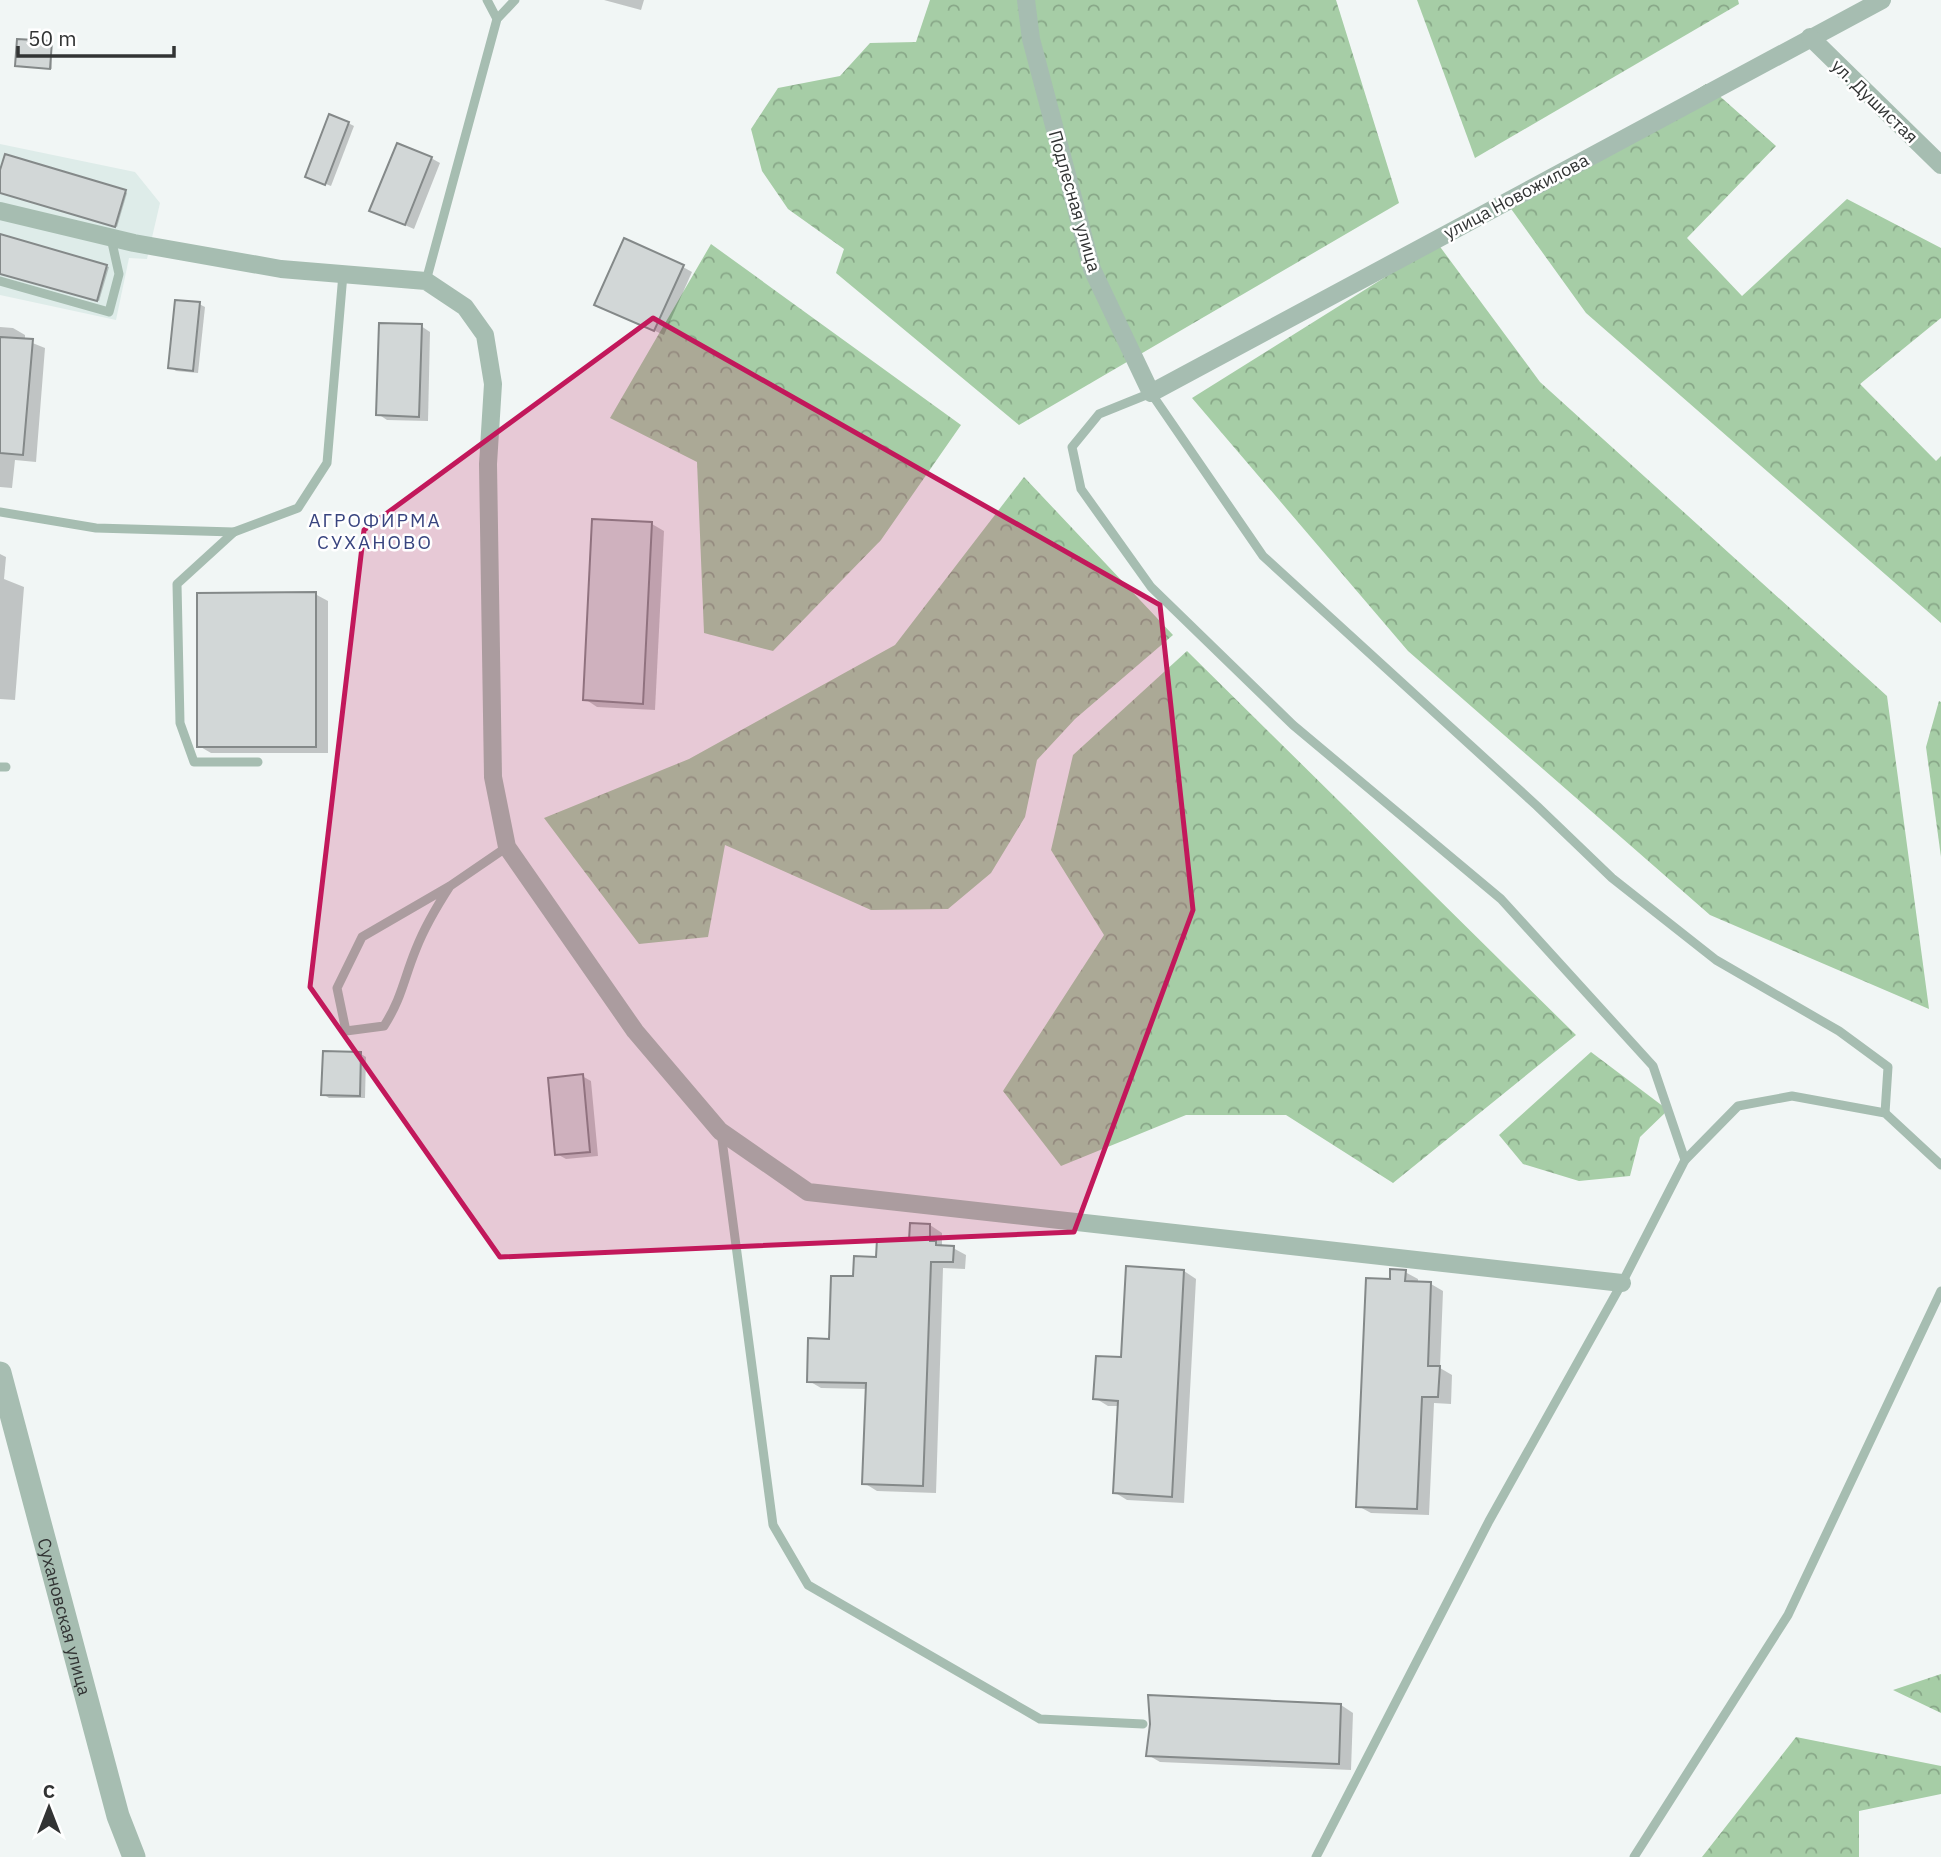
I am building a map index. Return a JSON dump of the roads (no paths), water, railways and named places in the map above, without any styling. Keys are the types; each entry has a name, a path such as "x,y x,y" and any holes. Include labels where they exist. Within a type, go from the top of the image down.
{"street":[{"name":"Подлесная улица","path":"1026,0 1031,39 1092,269 1151,393"},
{"name":"улица Новожилова","path":"1151,393 1882,0"},
{"name":"ул. Душистая","path":"1810,37 1941,165"},
{"path":"0,211 111,238 281,269 426,281 465,307 485,335 493,384 488,464 493,777 507,847 635,1031 720,1131 808,1192 1622,1283"},
{"name":"Сухановская улица","path":"0,1373 118,1816 134,1857"}],"lane":[{"path":"487,0 498,19"},
{"path":"426,281 498,19 515,0"},
{"path":"0,281 108,312 119,274 111,238"},
{"path":"258,762 194,762 180,723 177,584 234,532 298,508 327,463 343,274"},
{"path":"1685,1160 1653,1066 1501,899 1293,726 1151,587 1081,489 1072,447 1099,414 1151,393 1263,556 1612,878 1716,960 1839,1031 1888,1067 1885,1113"},
{"path":"0,512 96,528 234,532"},
{"path":"450,886 433,912 415,950 399,1003 384,1026 346,1031 337,988 362,937 450,886 507,847"},
{"path":"1316,1857 1489,1521 1622,1283 1685,1160 1738,1106 1792,1096 1885,1113 1941,1165"},
{"path":"720,1131 773,1525 808,1585 1040,1719 1143,1724"},
{"path":"1634,1857 1788,1615 1941,1291"}],"district":[{"name":"АГРОФИРМА СУХАНОВО","path":"375,531"}]}
